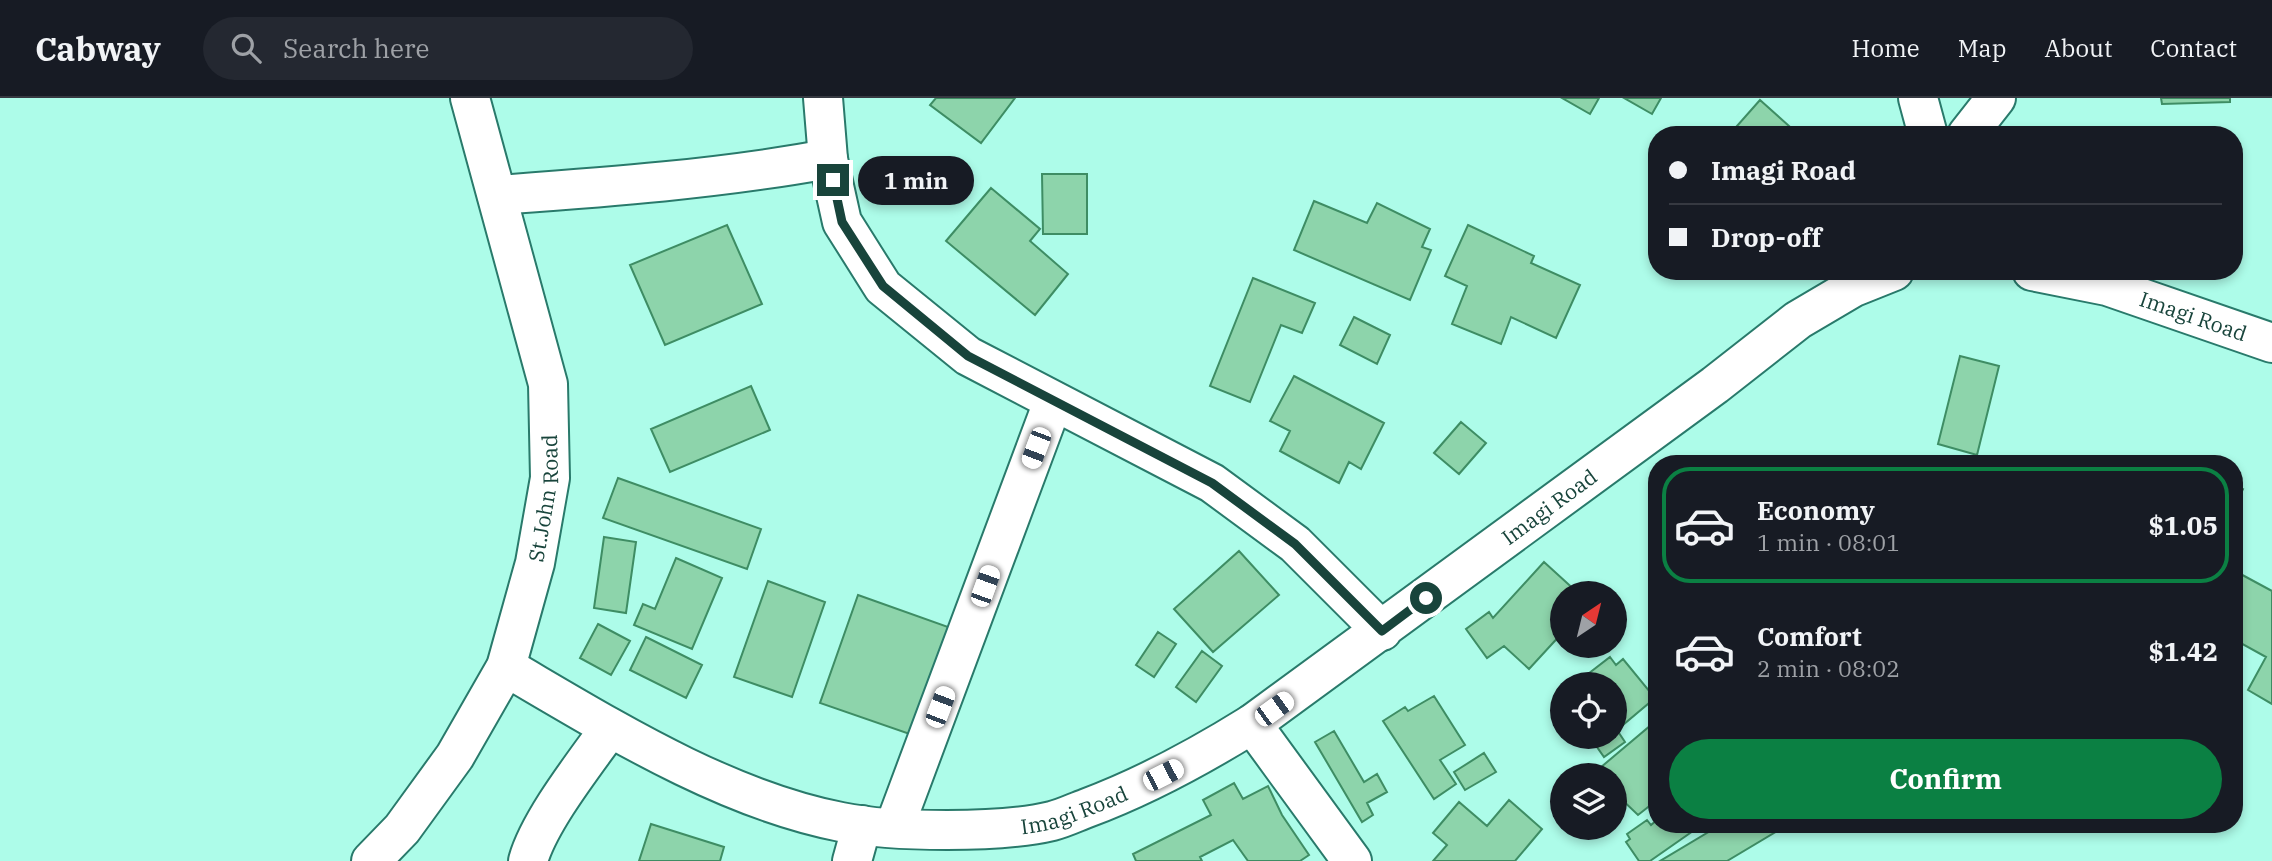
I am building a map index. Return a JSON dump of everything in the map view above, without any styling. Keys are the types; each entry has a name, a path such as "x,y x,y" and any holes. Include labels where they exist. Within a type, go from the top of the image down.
{"street":[{"name":"St.John Road","path":"371,861 402,829 455,756 506,667 535,564 550,478 548,384 470,98"},
{"path":"823,98 828,159 842,222 883,286 968,356 1212,483 1295,544 1382,631"},
{"path":"1918,98 1926,126"},
{"path":"1974,126 1996,98"},
{"path":"497,195 724,176 828,159"},
{"name":"Imagi Road","path":"506,667 610,727 721,783 783,808 842,823 870,838 981,830 1052,821 1125,794 1202,755 1252,724 1715,385 1798,320 1854,287 1872,280"},
{"name":"Imagi Road","path":"2077,280 2107,286 2272,343"},
{"path":"870,838 1053,402"},
{"path":"1252,724 1352,861"},
{"path":"528,861 531,847 610,727"}],"building":[{"path":"936,98 1015,98 981,143 930,105"},
{"path":"1562,98 1599,98 1590,114"},
{"path":"1624,98 1661,98 1652,114"},
{"path":"2161,98 2230,98 2230,102 2162,104"},
{"path":"1760,100 1789,126 1737,126"},
{"path":"1042,174 1087,174 1087,234 1043,234"},
{"path":"991,188 1040,229 1030,241 1068,274 1035,315 946,241"},
{"path":"1314,201 1367,223 1377,203 1430,229 1422,247 1431,250 1410,300 1294,250"},
{"path":"727,225 762,304 665,345 630,265"},
{"path":"1468,225 1534,256 1531,263 1580,285 1556,338 1511,317 1501,344 1452,324 1467,286 1445,276"},
{"path":"1253,278 1315,303 1302,333 1281,325 1250,402 1210,386"},
{"path":"1354,317 1390,335 1377,364 1340,345"},
{"path":"1960,356 1999,366 1977,455 1938,444"},
{"path":"1294,376 1384,423 1361,469 1349,462 1339,483 1280,451 1290,431 1270,421"},
{"path":"751,386 770,430 670,472 651,429"},
{"path":"1461,422 1486,443 1459,474 1434,453"},
{"path":"618,478 761,529 747,569 603,518"},
{"path":"604,537 636,542 626,613 594,608"},
{"path":"1239,551 1279,595 1213,652 1174,609"},
{"path":"676,558 722,578 692,649 634,625 643,604 655,609"},
{"path":"1544,562 1565,581 1550,581 1550,646 1529,669 1504,646 1487,658 1466,629 1489,612 1493,618"},
{"path":"2243,575 2272,591 2272,704 2248,690 2266,657 2243,644"},
{"path":"768,581 825,602 792,697 734,677"},
{"path":"858,595 965,633 927,740 820,703"},
{"path":"598,624 630,641 611,675 580,658"},
{"path":"1158,632 1176,644 1154,677 1136,665"},
{"path":"646,637 702,665 686,698 630,670"},
{"path":"1202,651 1222,666 1196,702 1176,687"},
{"path":"1609,658 1616,665 1623,659 1648,689 1648,704 1627,722 1627,672 1591,672"},
{"path":"1434,696 1465,745 1440,760 1456,784 1434,799 1383,721 1405,707 1408,711"},
{"path":"1648,728 1648,807 1638,815 1627,804 1627,763 1606,763 1623,749 1627,749 1627,745"},
{"path":"1334,731 1364,782 1377,774 1387,792 1367,803 1373,815 1362,822 1315,742"},
{"path":"1598,749 1615,749 1604,757"},
{"path":"1484,753 1496,772 1465,790 1454,772"},
{"path":"1234,783 1243,799 1268,786 1282,815 1309,855 1300,861 1248,861 1233,840 1200,857 1202,861 1136,861 1133,854 1211,815 1203,800"},
{"path":"1509,800 1542,829 1515,861 1433,861 1447,845 1433,833 1459,802 1487,826"},
{"path":"1647,820 1648,833 1690,833 1650,861 1639,861 1626,842 1630,839 1627,834"},
{"path":"651,824 724,847 720,861 639,861"},
{"path":"1707,833 1774,833 1727,861 1660,861"}],"route":[{"path":"833,180 842,222 883,286 968,356 1212,483 1295,544 1382,631 1426,598"}]}
